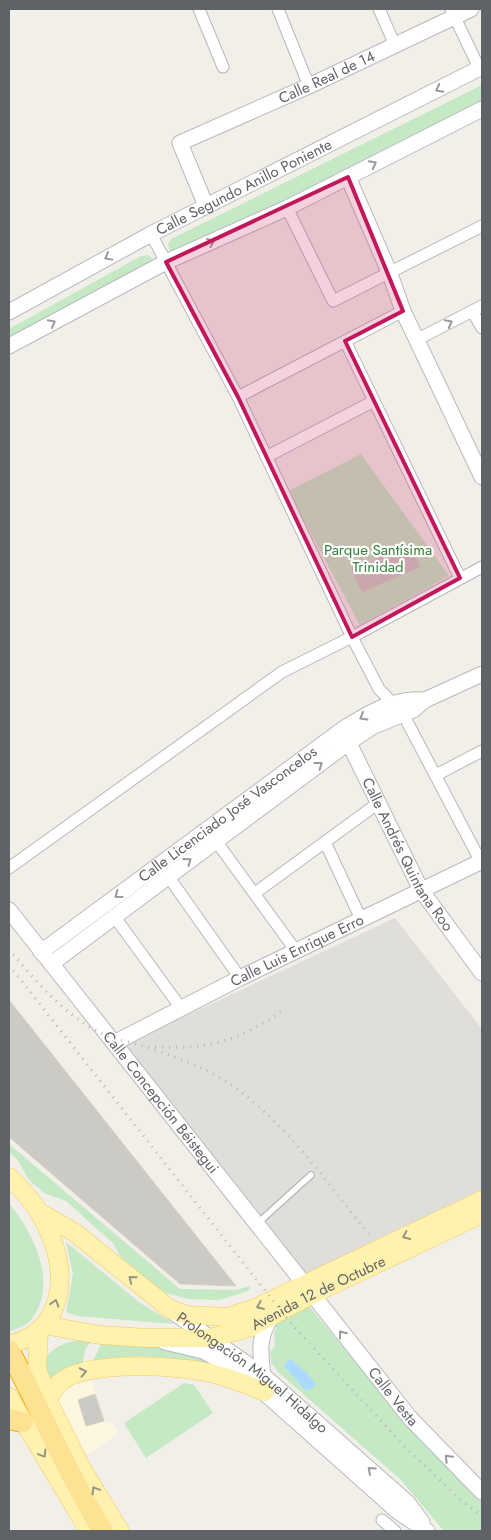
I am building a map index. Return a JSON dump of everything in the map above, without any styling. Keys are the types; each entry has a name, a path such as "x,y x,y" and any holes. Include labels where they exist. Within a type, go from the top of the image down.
{"highway":[{"path":"9,1350 39,1406 81,1495 103,1531"}],"main road":[{"path":"9,1177 22,1188 39,1212 50,1235 57,1258 60,1283 56,1303 42,1328 36,1368 48,1401 81,1468 120,1531"},
{"name":"Avenida 12 de Octubre","path":"147,1338 210,1338 251,1327 271,1317 307,1290 482,1200"},
{"name":"Prolongación Miguel Hidalgo","path":"39,1212 74,1232 170,1309"},
{"name":"Avenida 12 de Octubre","path":"170,1309 186,1315 228,1317 285,1294 307,1290 482,1214"},
{"path":"9,1344 24,1340 42,1328"},
{"name":"Prolongación Miguel Hidalgo","path":"42,1328 147,1338"},
{"path":"48,1401 58,1385 70,1376 90,1371 142,1366 167,1366 264,1383"},
{"path":"9,1398 16,1420 89,1531"}],"street":[{"path":"199,9 223,67"},
{"path":"278,9 309,86"},
{"path":"378,9 395,46"},
{"name":"Calle Real de 14","path":"206,206 180,143 395,46 453,13 472,9"},
{"path":"453,13 481,68"},
{"name":"Calle Segundo Anillo Poniente","path":"9,312 151,234 481,68"},
{"path":"9,346 166,262 287,208 482,109"},
{"path":"348,177 390,274 403,311 482,477"},
{"path":"287,208 333,300 390,274 482,226"},
{"path":"151,234 238,397 352,638 379,688 391,704 403,714 482,862"},
{"path":"416,340 477,308 482,328"},
{"path":"238,397 403,311"},
{"path":"345,341 460,578"},
{"path":"266,457 374,401"},
{"path":"9,868 282,672 352,638 482,567"},
{"name":"Calle Licenciado José Vasconcelos","path":"41,952 346,736 413,710 425,700 482,674"},
{"name":"Calle Licenciado José Vasconcelos","path":"51,964 216,841 346,736 364,716 408,698 425,700"},
{"name":"Calle Andrés Quintana Roo","path":"346,736 422,890 477,957 482,973"},
{"path":"436,775 482,751"},
{"path":"256,893 378,804"},
{"path":"216,841 256,893 296,952"},
{"path":"326,842 361,919"},
{"name":"Calle Luis Enrique Erro","path":"114,1043 240,978 482,862"},
{"path":"168,876 240,978"},
{"name":"Calle Concepción Béistegui","path":"9,910 307,1290"},
{"path":"114,916 181,1008"},
{"path":"285,1294 291,1281 289,1268"},
{"name":"Calle Vesta","path":"307,1290 410,1418 482,1492"},
{"name":"Prolongación Miguel Hidalgo","path":"170,1309 210,1338 264,1383 397,1511 427,1531"},
{"path":"264,1383 260,1351 262,1331 271,1317"},
{"name":"Prolongación Miguel Hidalgo","path":"147,1338 203,1352 264,1383"},
{"path":"382,1520 395,1531"}],"lane":[{"path":"256,1225 311,1175"}],"highlighted area":[{"path":"348,177 403,311 345,341 460,578 352,637 238,397 166,262"}],"shaded area":[{"path":"395,918 482,1029 482,1193 307,1274 123,1045"},
{"path":"92,1381 104,1423 111,1421 118,1433 90,1454 80,1454 54,1403 67,1386"}],"green space":[{"path":"482,85 482,101 177,255 170,251 168,244 171,239"},
{"path":"148,255 153,259 151,264 9,343 9,329 141,256"},
{"name":"Parque Santísima Trinidad","path":"361,454 449,576 360,625 288,491"},
{"path":"9,1144 180,1289 237,1290 249,1286 250,1290 220,1300 188,1299 159,1291 123,1261 113,1243 66,1201 44,1193 29,1180 17,1159 9,1152"},
{"path":"9,1203 35,1244 43,1276 43,1292 39,1307 30,1321 9,1332"},
{"path":"66,1242 140,1303 175,1324 77,1316 66,1312 73,1274"},
{"path":"308,1305 426,1447 482,1498 482,1531 444,1531 401,1480 278,1372 271,1362 270,1353 275,1345 274,1333 278,1321"},
{"path":"92,1339 85,1350 82,1366 46,1382 45,1359 50,1353 66,1343"},
{"path":"133,1340 191,1353 212,1362 218,1368 171,1358 140,1356 108,1359 92,1363 102,1343"},
{"path":"184,1383 194,1385 213,1413 146,1458 124,1423"}],"water":[{"path":"291,1359 316,1384 312,1389 305,1390 285,1367 286,1362"}],"building":[{"path":"411,545 420,567 362,592 351,569"},
{"path":"9,1000 236,1286 180,1284 9,1137"},
{"path":"95,1394 104,1421 86,1426 78,1400"}],"railway":[{"path":"9,949 53,999 93,1029 108,1036 144,1046 192,1064 216,1075 237,1089 257,1105 292,1140 372,1238"},
{"path":"9,965 289,1321 405,1447 462,1501 482,1516"},
{"path":"155,1047 194,1047 224,1041 252,1029 285,1009"}]}
